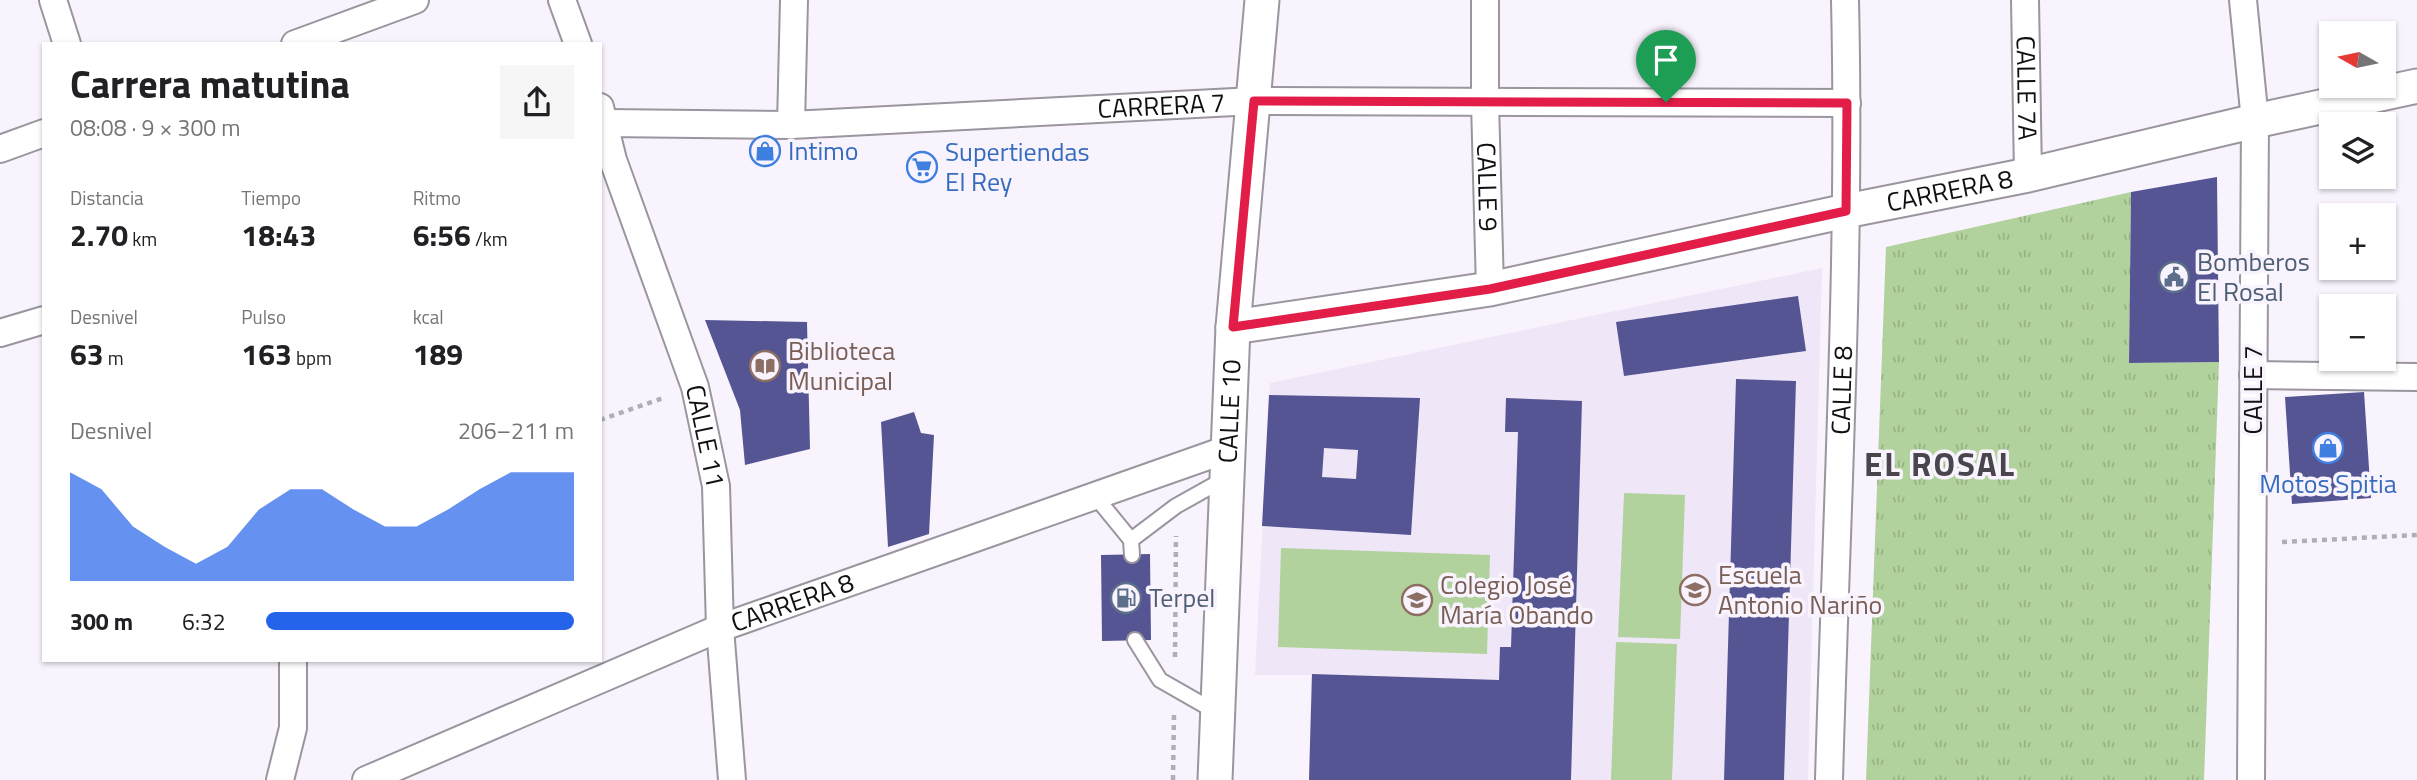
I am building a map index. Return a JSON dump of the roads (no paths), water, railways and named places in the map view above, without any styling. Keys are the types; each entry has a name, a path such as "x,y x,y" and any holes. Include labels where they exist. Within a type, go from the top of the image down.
{"street":[{"path":"53,0 66,42"},
{"path":"300,42 415,0"},
{"path":"562,0 577,42"},
{"path":"792,125 794,0"},
{"name":"CALLE 10","path":"1214,780 1233,327 1262,0"},
{"name":"CALLE 9","path":"1485,0 1490,289"},
{"name":"CALLE 8","path":"1829,780 1846,211 1845,0"},
{"name":"CALLE 7A","path":"2025,0 2028,175"},
{"name":"CALLE 7","path":"2244,0 2255,121 2250,780"},
{"name":"CARRERA 8","path":"1233,327 1490,289 1846,211 2028,175 2417,86"},
{"name":"CARRERA 7","path":"602,118 792,125 1254,101 1847,103"},
{"name":"CALLE 11","path":"602,118 613,160 695,387 716,486 720,628 732,780"},
{"path":"0,149 42,134"},
{"path":"0,333 42,321"},
{"path":"2253,375 2417,377"},
{"name":"CARRERA 8","path":"366,780 720,628 1096,496 1227,463"},
{"path":"280,780 293,728 293,662"}],"lane":[{"path":"1096,496 1132,547 1227,463"},
{"path":"1135,640 1160,680 1217,712"}],"place":[{"name":"Intimo","path":"765,151"},
{"name":"Supertiendas El Rey","path":"922,167"},
{"name":"Bomberos El Rosal","path":"2174,277"},
{"name":"Biblioteca Municipal","path":"765,366"},
{"name":"Motos Spitia","path":"2328,448"},
{"name":"Escuela Antonio Nariño","path":"1695,590"},
{"name":"Terpel","path":"1126,598"},
{"name":"Colegio José María Obando","path":"1417,600"}],"district":[{"name":"EL ROSAL","path":"1940,464"}]}
